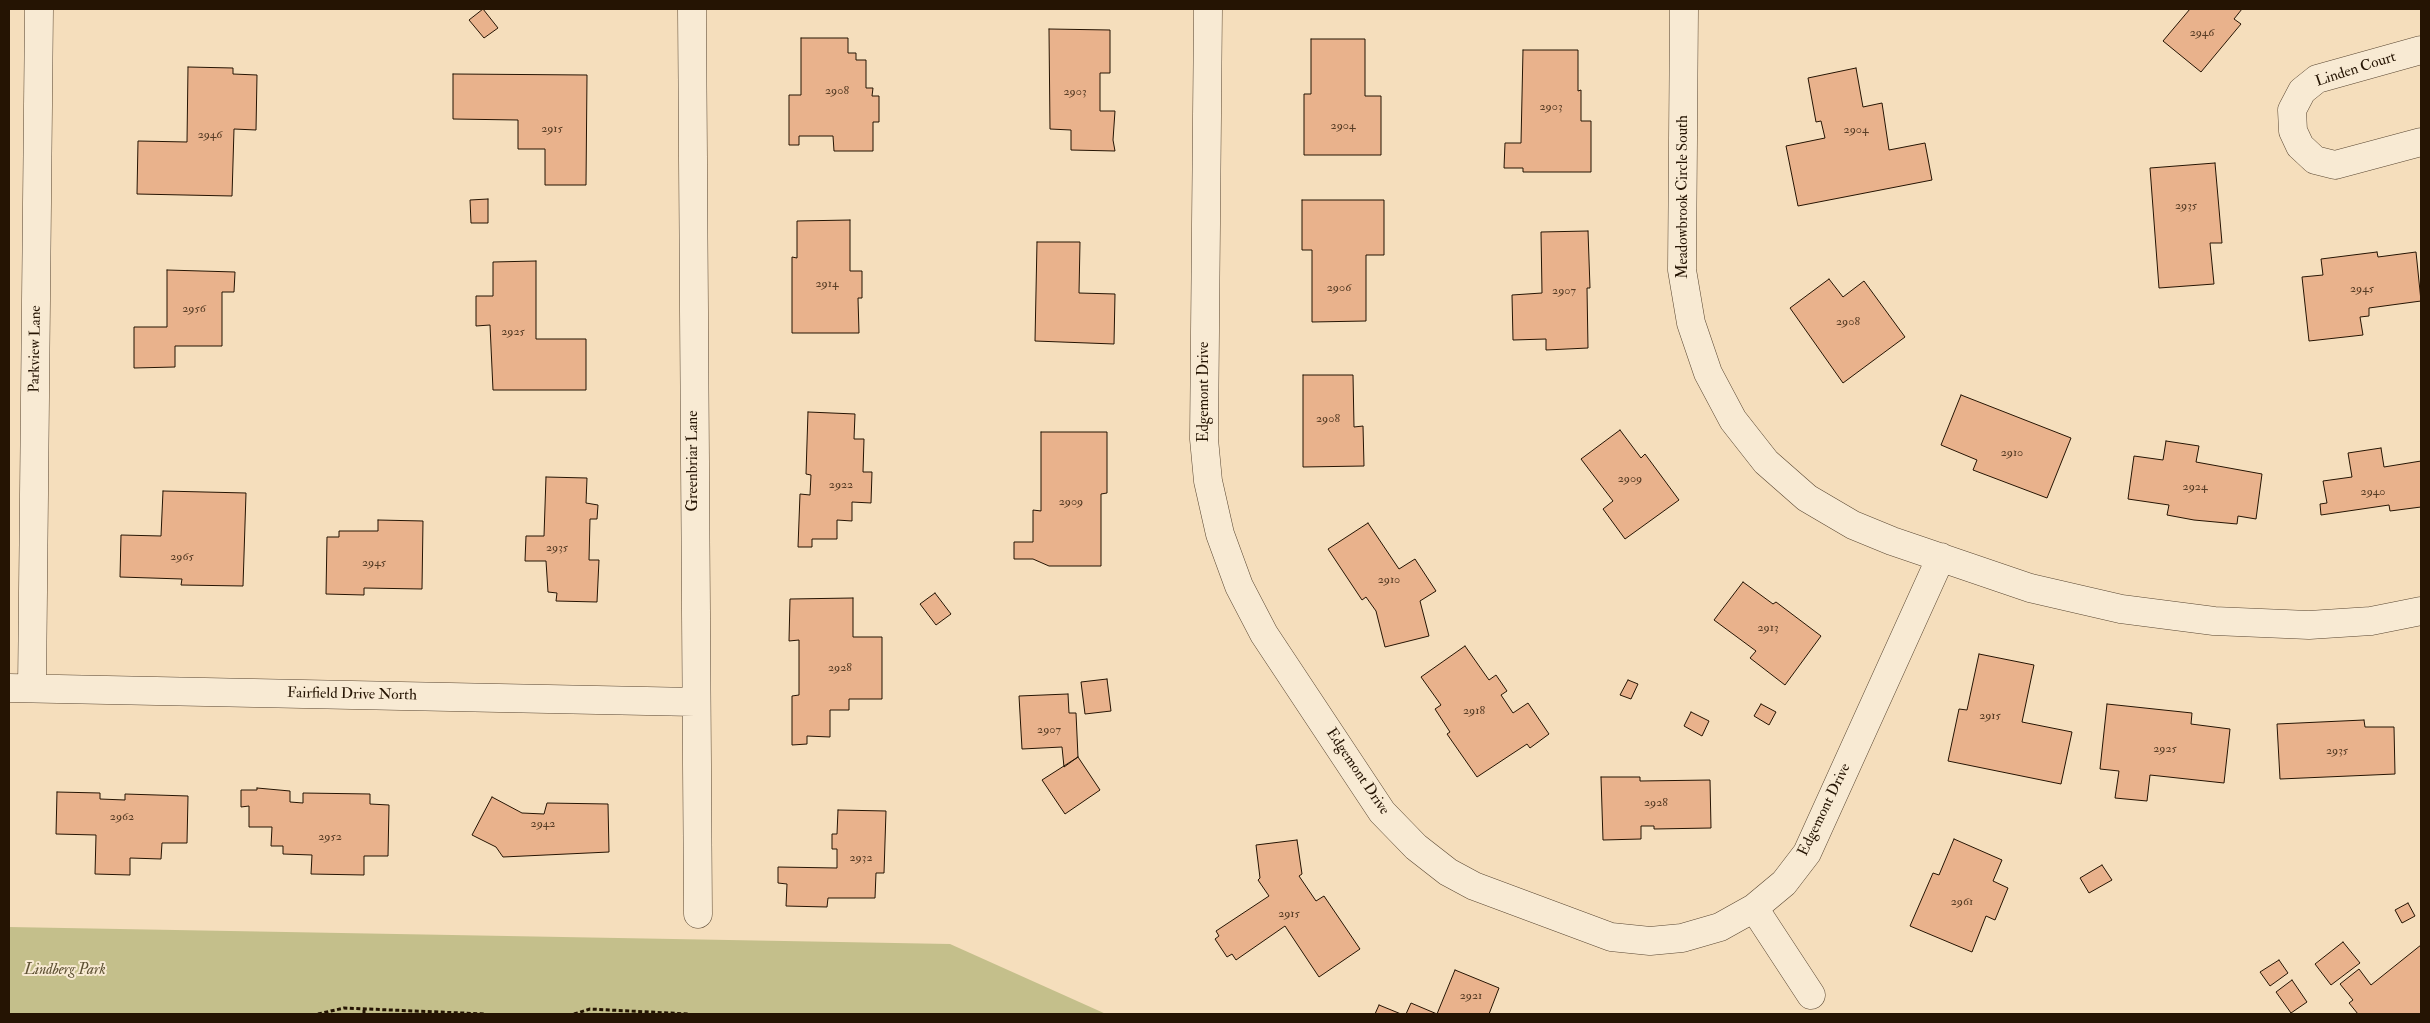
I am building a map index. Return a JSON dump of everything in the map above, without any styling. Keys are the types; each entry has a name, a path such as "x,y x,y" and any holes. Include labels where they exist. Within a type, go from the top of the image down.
{"street":[{"name":"Parkview Lane","path":"20,688 39,9"},
{"name":"Greenbriar Lane","path":"692,9 695,702 698,914"},
{"name":"Edgemont Drive","path":"1208,9 1204,439 1208,481 1220,534 1239,586 1264,634 1382,812 1416,848 1448,872 1474,886 1611,937 1650,941 1682,938 1720,927 1754,908 1784,883 1807,853 1941,557"},
{"name":"Meadowbrook Circle South","path":"1684,9 1682,270 1691,323 1708,373 1733,420 1761,455 1807,498 1853,525 1941,557 2030,588 2121,609 2214,621 2318,624 2371,621 2421,611"},
{"name":"Linden Court","path":"2421,50 2317,79 2302,91 2292,110 2293,131 2300,146 2315,160 2335,165 2421,142"},
{"name":"Fairfield Drive North","path":"20,688 695,702"},
{"path":"1754,908 1811,995"}],"path":[{"path":"318,1014 344,1008 485,1014"},
{"path":"364,1009 364,1014"},
{"path":"574,1014 590,1009 688,1014"}],"green space":[{"name":"Lindberg Park","path":"9,927 950,944 1106,1014 9,1014"}],"building":[{"path":"483,9 498,28 484,38 469,20"},
{"path":"2190,9 2242,9 2234,19 2241,24 2201,72 2163,41"},
{"path":"1049,29 1110,30 1110,73 1100,73 1100,111 1115,111 1113,140 1115,151 1071,150 1071,130 1050,129"},
{"path":"801,38 848,38 848,53 856,53 856,60 866,60 866,88 873,88 872,96 879,96 879,122 873,122 873,151 834,151 833,136 799,136 799,145 789,145 789,95 801,95"},
{"path":"1311,39 1365,39 1365,96 1381,96 1381,155 1304,155 1304,94 1311,94"},
{"path":"1523,50 1578,50 1578,91 1581,90 1581,121 1591,121 1591,172 1523,172 1523,168 1504,168 1505,143 1521,143"},
{"path":"188,67 233,68 233,74 257,75 256,130 234,129 232,196 137,194 138,141 187,142"},
{"path":"1856,68 1863,107 1882,103 1889,150 1925,143 1932,180 1798,206 1786,146 1825,138 1821,121 1816,122 1808,78"},
{"path":"453,74 587,75 586,185 545,185 545,149 518,149 518,120 453,119"},
{"path":"2215,163 2222,243 2210,243 2214,284 2159,288 2150,168"},
{"path":"488,199 488,223 471,223 470,200"},
{"path":"1302,200 1384,200 1384,255 1366,255 1366,321 1312,322 1312,250 1302,250"},
{"path":"850,220 850,271 862,271 862,298 858,298 859,333 792,333 792,257 797,258 797,221"},
{"path":"1588,231 1590,288 1587,288 1588,348 1546,350 1546,339 1513,340 1512,295 1542,293 1541,232"},
{"path":"1037,242 1080,242 1079,293 1115,294 1114,344 1035,341"},
{"path":"2377,252 2378,257 2416,252 2421,301 2369,308 2369,316 2360,317 2363,335 2309,341 2302,277 2323,275 2321,259"},
{"path":"536,261 536,339 586,339 586,390 493,390 490,325 476,326 476,296 493,296 493,262"},
{"path":"167,270 235,272 234,292 222,292 222,346 175,346 175,367 134,368 134,327 167,327"},
{"path":"1829,279 1843,297 1864,281 1905,337 1843,383 1790,308"},
{"path":"1303,375 1353,375 1354,427 1363,426 1364,466 1303,467"},
{"path":"1961,395 2071,438 2047,498 1973,470 1977,460 1941,445"},
{"path":"808,412 855,414 854,439 864,439 863,472 872,472 871,503 852,502 852,521 837,520 837,539 812,539 812,547 798,547 800,494 810,495 811,475 806,474"},
{"path":"1620,430 1641,458 1645,454 1679,500 1625,539 1603,509 1613,501 1581,459"},
{"path":"1041,432 1107,432 1107,493 1101,494 1101,566 1049,566 1033,559 1014,559 1014,542 1033,542 1033,510 1041,511"},
{"path":"2166,441 2199,446 2196,462 2262,474 2256,519 2238,516 2237,524 2194,520 2167,515 2169,505 2128,499 2134,456 2163,460"},
{"path":"2381,448 2384,467 2421,461 2421,507 2390,511 2389,505 2321,515 2320,504 2327,503 2323,481 2352,477 2348,453"},
{"path":"546,477 587,478 586,503 598,505 597,519 590,519 589,560 599,560 597,602 556,601 557,593 548,592 546,561 525,561 526,536 544,536"},
{"path":"163,491 246,493 243,586 181,585 182,579 120,577 121,535 161,536"},
{"path":"378,520 423,521 422,589 364,588 364,595 326,594 327,537 339,537 339,531 378,531"},
{"path":"1368,523 1399,569 1415,559 1436,591 1420,601 1429,636 1385,647 1376,611 1366,597 1362,600 1328,549"},
{"path":"1743,582 1773,604 1776,602 1821,636 1785,685 1750,658 1756,651 1714,620"},
{"path":"935,593 951,614 936,625 920,604"},
{"path":"853,598 853,637 882,637 882,699 849,699 849,710 830,710 830,737 807,736 807,744 792,745 792,696 799,695 799,640 789,641 790,599"},
{"path":"1465,646 1489,680 1496,675 1507,691 1501,695 1513,713 1528,703 1549,734 1530,748 1527,744 1477,777 1447,734 1450,732 1435,709 1441,705 1421,677"},
{"path":"1979,654 2034,665 2022,722 2072,732 2061,784 1948,761 1959,709 1967,710"},
{"path":"1107,679 1111,711 1085,714 1081,682"},
{"path":"1628,680 1638,684 1631,699 1620,695"},
{"path":"1068,694 1069,713 1076,713 1078,757 1064,767 1062,747 1022,749 1019,696"},
{"path":"1761,704 1776,712 1769,725 1754,716"},
{"path":"2107,704 2192,713 2191,724 2230,729 2224,783 2150,775 2147,801 2115,798 2119,771 2100,769"},
{"path":"1691,712 1709,721 1702,736 1684,726"},
{"path":"2364,720 2365,727 2394,727 2395,774 2280,779 2277,724"},
{"path":"1078,757 1100,790 1065,814 1042,780"},
{"path":"1601,777 1640,777 1640,781 1710,780 1711,828 1654,829 1654,826 1641,826 1641,839 1603,840"},
{"path":"257,788 290,791 290,802 303,803 303,793 370,794 370,804 389,805 388,856 364,856 364,875 311,874 312,855 283,854 283,846 271,846 272,827 249,827 249,806 241,807 241,790 257,790"},
{"path":"57,792 100,793 100,799 125,800 125,794 188,796 187,843 162,843 161,859 130,858 130,875 95,874 96,835 56,834"},
{"path":"492,797 522,813 544,814 547,803 608,804 609,852 503,857 496,847 472,835"},
{"path":"838,810 886,811 884,873 876,873 875,898 828,898 827,907 786,906 787,884 778,883 778,867 837,868 837,849 832,849 832,834 837,834"},
{"path":"1954,839 2002,860 1993,881 2008,888 1995,920 1986,916 1972,952 1910,926 1933,873 1939,875"},
{"path":"1297,840 1302,874 1299,876 1316,901 1324,896 1360,949 1319,977 1285,926 1236,960 1232,954 1227,957 1215,939 1219,936 1216,931 1269,896 1258,880 1260,878 1256,845"},
{"path":"2102,865 2112,880 2089,893 2080,878"},
{"path":"2408,903 2415,916 2402,923 2395,910"},
{"path":"2343,942 2360,963 2331,985 2315,964"},
{"path":"2421,945 2421,1014 2358,1014 2349,1003 2353,1000 2340,984 2359,969 2371,985"},
{"path":"2279,960 2288,973 2270,986 2260,972"},
{"path":"1455,970 1499,988 1489,1014 1437,1014"},
{"path":"2292,980 2307,1002 2291,1013 2276,992"},
{"path":"1411,1003 1437,1014 1406,1014"},
{"path":"1379,1005 1401,1014 1375,1014"}]}
